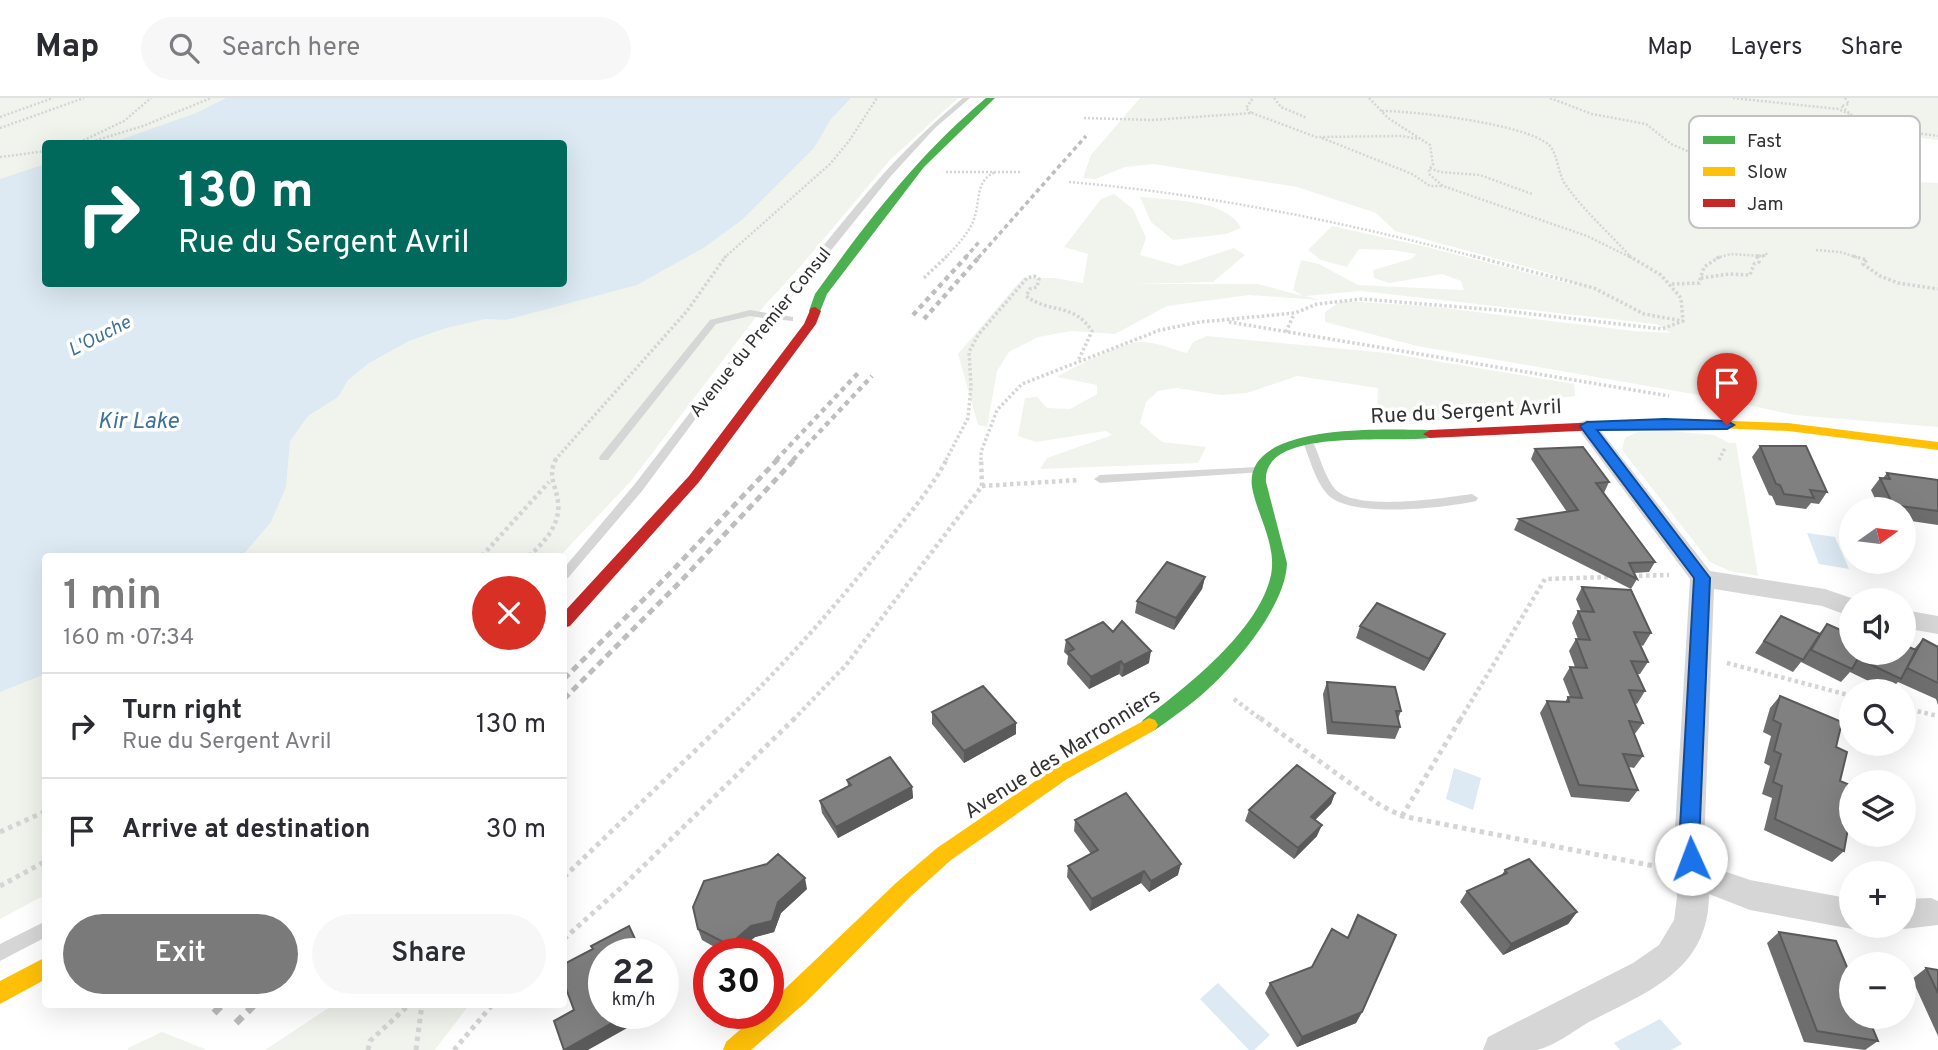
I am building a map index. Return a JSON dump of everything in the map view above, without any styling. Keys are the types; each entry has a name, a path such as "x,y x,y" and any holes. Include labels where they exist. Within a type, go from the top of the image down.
{"main road":[{"name":"Avenue du Premier Consul","path":"804,332 786,324 821,294 914,173 970,114 991,98"},
{"name":"Avenue du Premier Consul","path":"567,618 694,479 804,332 821,294"},
{"name":"Rue du Sergent Avril","path":"1258,470 1270,453 1282,446 1307,440 1665,423 1788,427 1938,446"},
{"name":"Avenue des Marronniers","path":"734,1050 798,994 904,888 944,854 1060,774 1147,726 1207,680 1259,616 1272,594 1279,572 1275,538 1261,497 1258,470"},
{"name":"Avenue du Premier Consul","path":"567,618 669,482"},
{"path":"0,993 42,969"}],"street":[{"path":"1501,1050 1645,975 1671,956 1690,924 1693,874 1689,845 1696,654 1702,578 1587,426"},
{"path":"1702,578 1825,598 1839,603"},
{"path":"1916,621 1938,625"},
{"path":"1693,874 1750,895 1839,912"}],"lane":[{"name":"Avenue du Premier Consul","path":"567,571 638,488 757,330 887,175 933,127 967,98"},
{"path":"604,458 713,322 750,313 771,316 786,324"},
{"path":"1307,440 1331,493 1351,505 1440,503 1472,498"},
{"path":"1100,479 1258,470"},
{"path":"0,953 42,930"}],"path":[{"path":"0,117 53,98"},
{"path":"0,128 84,98"},
{"path":"84,140 124,121 152,98"},
{"path":"97,140 143,126 211,98"},
{"path":"531,553 552,527 558,503 550,481 551,467 562,450 687,311 723,258 830,164 849,141 877,98"},
{"path":"1253,98 1246,108 1287,128 1320,137 1412,174 1430,186 1443,186 1552,221 1633,259 1671,284 1683,299 1683,321"},
{"path":"1274,98 1281,107 1307,118"},
{"path":"1369,98 1382,111 1430,145 1433,165 1430,175 1443,186"},
{"path":"1550,98 1592,114 1646,124 1671,144 1689,152"},
{"path":"1733,98 1838,109 1852,115"},
{"path":"1844,98 1849,104 1842,106 1852,115"},
{"path":"1382,111 1408,111 1499,127 1527,133 1550,146 1564,183 1633,259"},
{"path":"1084,118 1152,120 1252,113"},
{"path":"1920,134 1938,136"},
{"path":"1320,137 1402,136 1422,140"},
{"path":"0,157 42,152"},
{"path":"1430,168 1440,172 1480,175 1532,194"},
{"path":"924,278 956,247 975,217 978,192 988,175 996,172"},
{"path":"914,173 1022,172"},
{"path":"1069,182 1115,186 1308,216 1444,248 1594,288 1644,314 1683,321"},
{"path":"1816,250 1867,260 1863,264 1869,270 1896,284 1938,289"},
{"path":"1671,284 1699,283 1704,267 1714,257 1731,254 1767,255 1765,251"},
{"path":"1701,278 1729,274 1750,275 1754,264 1759,262 1757,256"},
{"path":"567,874 783,666 838,603 906,517 943,466 968,418 971,386 969,352 978,335 1027,278 1034,276 1039,279 1037,287 1030,289 1026,296 1032,302 1079,313 1087,321 1091,331 1087,343 1078,353 1078,362"},
{"path":"567,936 738,775 846,665 982,486 981,452 997,410 1021,384 1160,330 1200,322 1295,313 1317,304 1362,299 1484,309 1662,329 1683,321"},
{"path":"1286,332 1295,313"},
{"path":"1224,321 1672,397"},
{"path":"982,486 1100,479"},
{"path":"485,553 550,481"},
{"path":"1628,576 1702,578"},
{"path":"1402,816 1545,579 1614,577"},
{"path":"1696,654 1770,677 1839,693"},
{"path":"1207,680 1380,805 1402,816 1693,874"},
{"path":"1916,711 1938,716"},
{"path":"0,832 42,813"},
{"path":"0,886 42,863"},
{"path":"368,1050 370,1041 406,1008"},
{"path":"416,1050 421,1008"},
{"path":"454,1050 490,1008"}],"shaded area":[{"path":"0,98 958,98 890,160 765,305 631,481 563,553 42,553 42,897 0,919"},
{"path":"1140,98 1938,98 1938,140 1920,138 1920,116 1689,116 1689,228 1920,228 1920,182 1938,183 1938,427 1794,415 1722,399 1417,346 1325,322 1325,312 1341,301 1427,306 1671,333 1656,324 1361,291 1306,296 1320,300 1249,295 1167,306 1115,334 1072,331 1038,337 1009,352 997,371 987,427 978,425 958,354 1023,278 1055,278 1083,283 1088,254 1064,247 1101,199 1114,194 1133,209 1146,238 1140,255 1179,266 1234,248 1245,255 1213,282 1134,284 1258,284 1303,296 1293,290 1301,260 1319,264 1358,285 1464,290 1461,281 1442,274 1389,283 1374,278 1373,270 1411,259 1417,254 1359,249 1347,267 1321,260 1308,250 1332,226 1579,286 1549,273 1395,231 1376,213 1297,187 1154,164 1125,167 1095,179 1083,178 1091,155"},
{"path":"1140,197 1181,200 1210,206 1234,218 1241,228 1226,234 1173,240 1151,222"},
{"path":"1207,336 1387,353 1574,384 1575,396 1550,399 1554,414 1373,424 1377,411 1378,388 1297,376 1247,393 1221,395 1177,388 1158,391 1146,402 1140,423 1162,442 1206,447 1198,463 1040,469 1047,458 1112,435 1106,431 1036,442 1018,436 1025,398 1037,397 1047,408 1070,409 1097,394 1097,385 1057,377 1074,368 1109,351 1139,342 1187,353 1193,342"},
{"path":"1669,431 1714,435 1729,443 1736,443 1758,576 1730,571 1710,562 1622,450 1625,438 1638,432"},
{"path":"328,1008 467,1008 435,1050 265,1050"},
{"path":"162,1032 205,1049 205,1050 128,1050"}],"water":[{"name":"Kir Lake","path":"226,98 851,98 831,119 814,148 743,219 705,247 637,285 506,320 486,319 446,328 409,341 369,363 348,380 338,397 308,416 290,441 286,487 271,522 245,553 42,553 42,675 0,692 0,179 42,165 42,287 567,287 567,140 120,140 196,113"},
{"path":"1807,533 1835,537 1839,546 1839,567 1819,564"},
{"path":"1454,768 1481,778 1473,810 1446,799"},
{"path":"1218,983 1270,1035 1254,1050 1249,1050 1200,999"},
{"path":"1660,1019 1682,1044 1671,1050 1620,1050 1614,1043"}],"building":[{"path":"1760,446 1806,446 1827,492 1810,490 1814,498 1784,494 1780,485 1776,484"},
{"path":"1583,447 1609,482 1596,483 1655,562 1629,563 1637,579 1519,519 1578,510 1535,449"},
{"path":"1887,473 1938,480 1938,511 1916,508 1916,497 1889,497 1880,478 1890,479"},
{"path":"1167,562 1205,577 1176,618 1137,601"},
{"path":"1582,587 1631,590 1651,633 1634,632 1648,662 1631,661 1645,691 1629,690 1643,723 1629,721 1643,756 1623,754 1638,790 1579,785 1547,701 1569,702 1568,697 1582,698 1570,667 1587,668 1576,639 1590,640 1578,611 1594,612"},
{"path":"1377,603 1445,634 1429,659 1360,626"},
{"path":"1781,616 1820,634 1803,660 1764,641"},
{"path":"1122,621 1151,651 1124,665 1121,661 1091,677 1068,652 1074,649 1066,640 1103,622 1113,632"},
{"path":"1827,624 1839,629 1839,663 1811,650"},
{"path":"1923,639 1938,647 1938,683 1907,668 1909,665 1916,665 1916,652"},
{"path":"1872,665 1908,665 1901,679"},
{"path":"1327,682 1395,687 1401,711 1396,711 1400,727 1332,722"},
{"path":"983,686 1016,723 964,751 932,712"},
{"path":"1780,696 1839,721 1836,747 1839,748 1839,756 1846,756 1843,770 1839,770 1839,847 1845,847 1844,851 1775,819 1782,786 1773,782 1781,754 1774,751 1781,724 1773,720"},
{"path":"890,757 912,787 836,827 820,801 851,785 847,780"},
{"path":"1297,765 1335,793 1311,817 1322,825 1298,848 1249,810"},
{"path":"1126,793 1181,864 1151,881 1144,871 1092,899 1068,866 1098,850 1075,820"},
{"path":"778,854 805,878 778,902 772,921 751,926 737,938 715,938 698,929 693,907 704,881 767,864"},
{"path":"1529,859 1577,912 1511,944 1467,891 1507,873 1505,870"},
{"path":"1358,915 1396,935 1362,1012 1302,1037 1270,983 1312,967 1332,929 1348,938"},
{"path":"629,926 635,938 606,938"},
{"path":"1779,932 1836,941 1841,952 1839,1029 1873,1029 1878,1041 1817,1031"},
{"path":"588,952 588,1029 601,1029 564,1050 554,1021 574,1010 567,991 567,962"},
{"path":"1926,968 1938,970 1938,993"}],"railway":[{"path":"978,258 1086,136"},
{"path":"965,258 979,242"},
{"path":"913,315 967,256"},
{"path":"924,319 980,256"},
{"path":"776,460 860,371"},
{"path":"793,460 872,376"},
{"path":"567,676 778,459"},
{"path":"567,696 679,583 795,459"},
{"path":"214,1013 219,1008"},
{"path":"236,1023 251,1008"}],"traffic: fast":[{"path":"815,311 821,294 900,190 943,141 991,98"},
{"path":"1149,725 1208,679 1250,629 1275,586 1279,573 1278,553 1263,505 1258,478 1259,469 1269,456 1286,446 1336,436 1430,434"}],"traffic: slow":[{"path":"1701,424 1788,427 1938,446"},
{"path":"734,1050 798,994 904,889 944,854 1060,774 1149,725"},
{"path":"0,993 42,969"}],"traffic: jam":[{"path":"567,619 694,479 810,324 815,311"},
{"path":"1430,434 1665,423 1701,424"}],"route":[{"path":"1691,859 1689,845 1696,654 1702,578 1587,426 1665,423 1727,425"}],"water label":[{"name":"L'Ouche","path":"99,335"}]}
